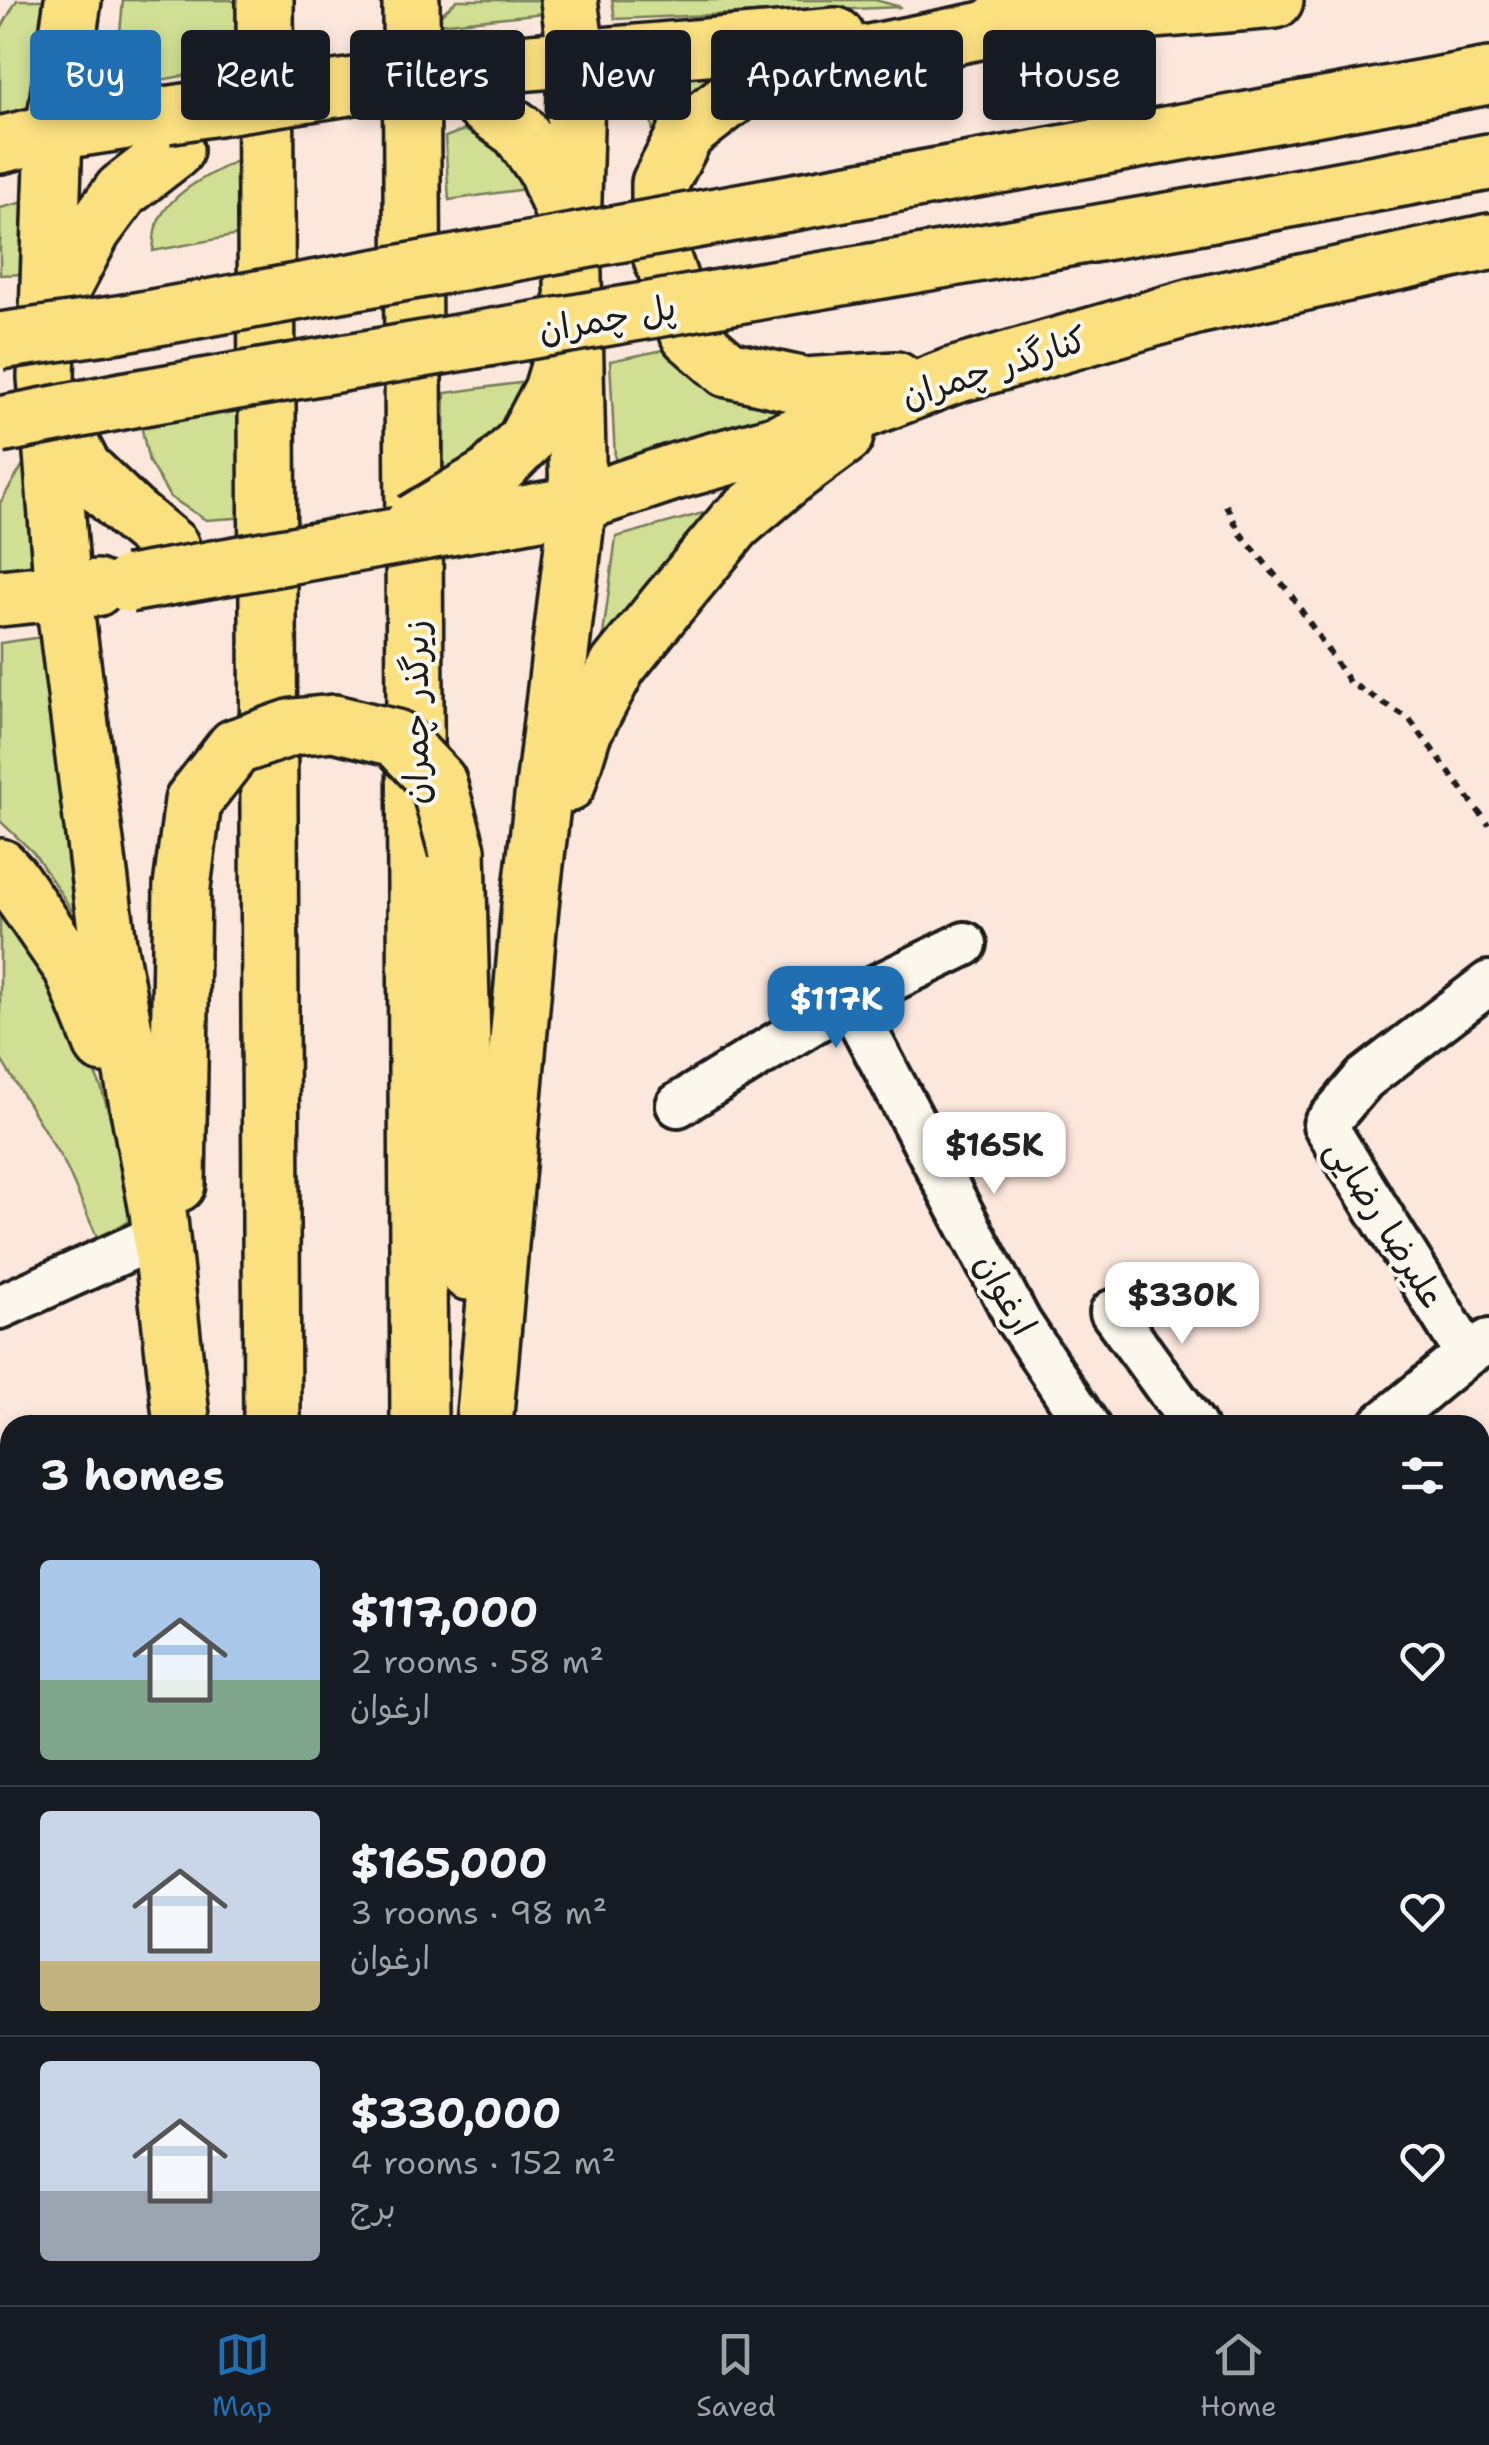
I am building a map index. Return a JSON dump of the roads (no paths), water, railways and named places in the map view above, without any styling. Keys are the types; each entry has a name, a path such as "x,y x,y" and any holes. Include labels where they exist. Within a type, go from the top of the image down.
{"main road":[{"path":"73,0 54,132 46,377 63,592 108,944 159,1223 181,1415"},
{"path":"265,0 272,1415"},
{"name":"زیرگذر چمران","path":"411,0 418,1415"},
{"path":"569,0 573,30"},
{"path":"958,0 1034,20"},
{"path":"691,49 1275,0"},
{"path":"952,376 805,386 728,369 689,335 660,252 660,183 686,132 744,88 840,59 1034,20"},
{"path":"0,341 120,324 1489,76"},
{"path":"0,145 54,132 171,133 280,98 350,87"},
{"path":"510,120 545,168 572,234"},
{"path":"485,1415 530,906 578,504 572,234 575,120"},
{"path":"48,315 92,230 171,133"},
{"name":"پل چمران","path":"0,425 1214,214 1489,162"},
{"name":"کنارگذر چمران","path":"499,496 578,504 775,444 952,376 1196,306 1489,242"},
{"path":"0,598 129,584 386,539 499,496 552,390 574,315"},
{"path":"530,906 583,732 618,666 642,635 736,522 788,478 849,434 952,376"},
{"path":"48,401 83,468 171,547 278,559"},
{"path":"174,1362 182,887 194,801 235,747 293,727 334,723 396,738 438,782 457,850 472,1415"},
{"path":"0,867 72,968 106,1055 159,1223"}],"street":[{"path":"678,1105 848,1000 966,944"},
{"name":"علیرضا رضایی","path":"1478,1347 1325,1125 1364,1079 1489,983"},
{"name":"ارغوان","path":"848,1000 1019,1322 1080,1415"},
{"path":"0,1308 159,1223"},
{"path":"1112,1312 1187,1415"},
{"path":"1393,1415 1478,1347"}]}
